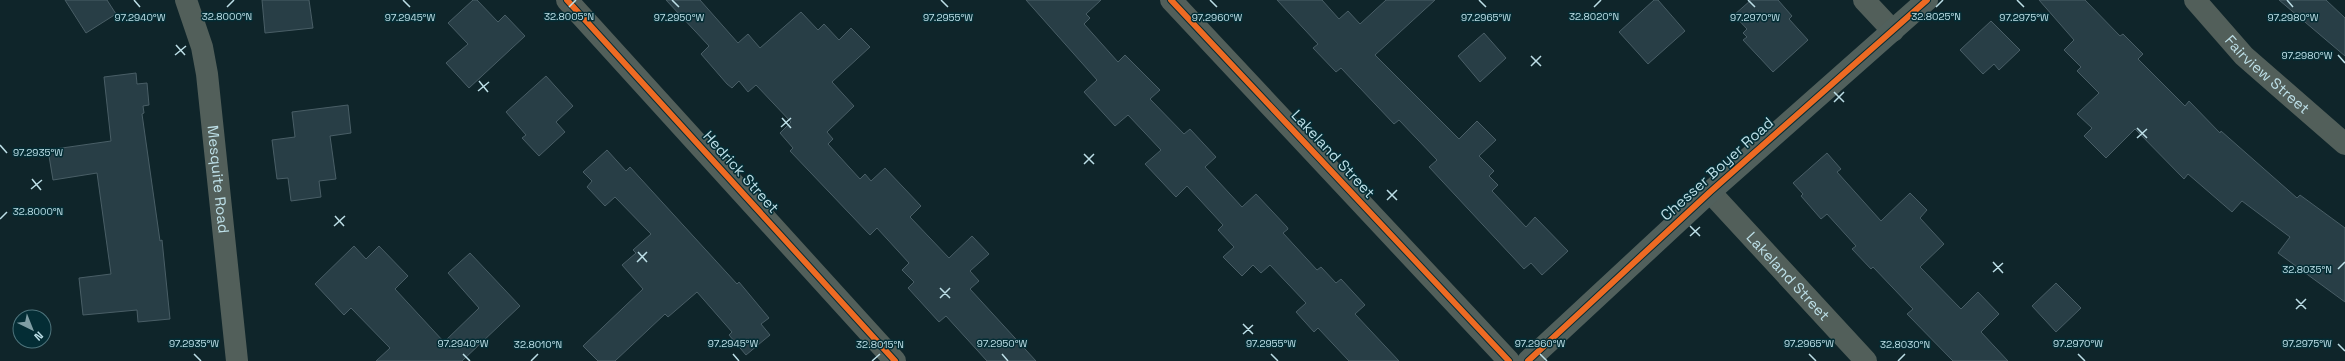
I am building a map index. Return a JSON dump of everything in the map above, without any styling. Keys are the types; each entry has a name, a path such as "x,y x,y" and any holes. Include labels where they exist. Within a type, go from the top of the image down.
{"street":[{"name":"Mesquite Road","path":"186,0 202,47 207,74 237,361"},
{"name":"Hedrick Street","path":"567,0 895,361"},
{"name":"Lakeland Street","path":"1171,0 1509,361"},
{"path":"1864,0 1893,31"},
{"name":"Chesser Boyer Road","path":"1528,361 1710,192 1927,0"},
{"name":"Fairview Street","path":"2196,0 2244,56 2345,144"},
{"name":"Lakeland Street","path":"1710,192 1866,361"}],"building":[{"path":"65,0 107,0 116,14 86,33"},
{"path":"262,0 309,0 313,28 265,33"},
{"path":"473,0 477,0 498,22 505,15 525,36 469,88 446,63 468,44 448,23"},
{"path":"666,0 700,0 738,43 748,34 760,48 801,12 818,30 824,24 839,40 851,28 870,47 832,82 854,106 827,132 833,139 828,144 860,179 865,174 871,181 885,168 921,206 910,217 949,258 972,236 989,254 970,271 979,281 970,289 1036,361 987,361 946,316 939,322 908,288 914,282 902,270 909,263 877,228 870,235 790,151 793,148 780,133 791,122 756,85 748,92 739,81 732,88 727,84 701,54 709,46"},
{"path":"1026,0 1101,0 1086,14 1090,18 1084,24 1118,62 1125,55 1160,90 1150,99 1184,134 1190,129 1216,157 1205,167 1242,207 1256,194 1287,227 1288,229 1283,233 1317,270 1321,267 1336,283 1341,279 1365,305 1355,314 1399,361 1349,361 1318,328 1314,332 1296,312 1306,303 1270,265 1261,273 1253,265 1242,276 1223,257 1234,247 1218,230 1223,225 1187,186 1176,197 1145,164 1161,150 1128,115 1115,126 1084,92 1097,80"},
{"path":"1277,0 1322,0 1339,19 1348,11 1360,24 1386,0 1435,0 1375,55 1459,139 1477,121 1496,140 1479,156 1494,171 1489,176 1498,185 1492,191 1526,227 1535,217 1568,251 1542,275 1531,263 1524,269 1429,167 1437,160 1399,120 1394,124 1341,68 1336,72 1313,48 1318,44"},
{"path":"1654,0 1658,0 1685,31 1648,64 1619,32"},
{"path":"1751,0 1778,0 1792,16 1789,19 1808,40 1773,72 1743,40 1747,37 1743,33 1747,29 1734,15"},
{"path":"2039,0 2085,0 2120,36 2123,34 2143,54 2138,59 2185,106 2189,101 2220,133 2221,131 2297,198 2300,195 2345,228 2345,302 2278,253 2290,237 2242,201 2232,212 2188,174 2184,179 2135,129 2106,158 2084,136 2092,128 2077,114 2099,93 2077,71 2081,67 2064,50 2074,40"},
{"path":"2279,0 2326,0 2345,18 2345,56"},
{"path":"1991,21 2020,50 1999,70 1994,64 1983,74 1960,50"},
{"path":"1484,33 1506,58 1480,82 1458,56"},
{"path":"136,73 137,84 147,83 149,105 143,106 144,113 142,114 160,241 162,240 170,319 138,322 137,310 83,315 79,278 111,274 97,173 53,180 48,150 111,141 104,77"},
{"path":"546,76 573,106 556,122 565,132 539,156 522,138 526,135 506,112"},
{"path":"348,105 351,133 330,136 336,179 319,181 321,197 291,201 288,178 277,179 272,140 295,137 292,112"},
{"path":"607,150 626,171 630,167 737,284 739,282 769,318 761,324 770,335 746,355 729,335 732,332 697,292 668,317 665,314 615,361 598,361 583,346 643,289 622,265 636,253 633,250 651,234 615,197 605,206 587,187 592,181 583,172"},
{"path":"1827,153 1841,169 1837,172 1881,221 1910,193 1927,210 1920,218 1944,244 1920,267 1961,309 1978,292 1999,314 1981,332 2008,361 1953,361 1907,314 1913,309 1873,267 1871,269 1852,249 1856,246 1827,214 1821,219 1801,196 1803,194 1793,183"},
{"path":"354,246 366,259 379,246 408,276 395,289 444,342 479,308 448,273 470,253 520,306 462,361 376,361 390,348 351,308 344,315 315,284"},
{"path":"2056,283 2081,308 2056,332 2032,306"}],"cycle path":[{"path":"567,0 895,361"},
{"path":"1171,0 1509,361"},
{"path":"1528,361 1710,192 1927,0"}]}
